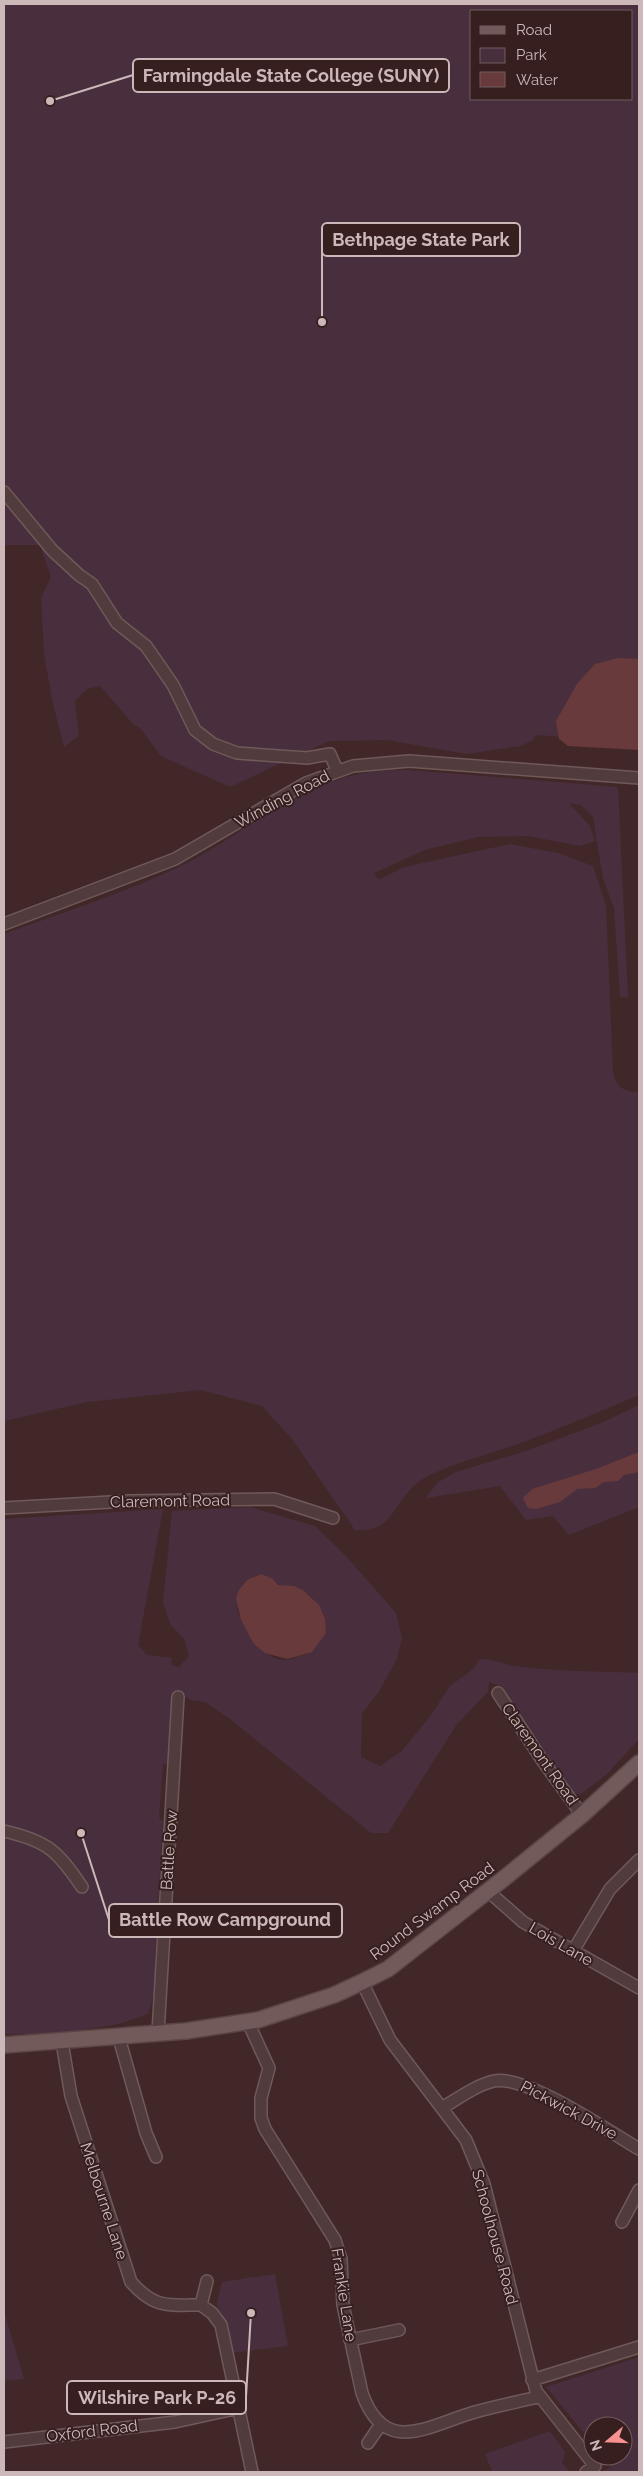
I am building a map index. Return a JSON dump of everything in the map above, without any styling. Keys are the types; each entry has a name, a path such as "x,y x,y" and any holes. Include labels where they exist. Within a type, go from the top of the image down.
{"main road":[{"name":"Round Swamp Road","path":"4,2046 118,2038 248,2022 301,2006 362,1982 388,1969 488,1891 582,1815 639,1763"}],"street":[{"path":"4,492 52,550 78,575 92,584 117,623 146,646 173,685 195,730 213,744 237,753 306,758 330,754 337,770"},
{"name":"Winding Road","path":"4,924 175,859 306,783 337,770 368,763 409,761 639,778"},
{"name":"Claremont Road","path":"4,1508 128,1501 274,1499 333,1518"},
{"name":"Claremont Road","path":"498,1693 542,1760 582,1815"},
{"name":"Battle Row","path":"158,2033 178,1697"},
{"path":"4,1831 32,1838 49,1847 67,1864 82,1887"},
{"path":"573,1951 610,1889 639,1860"},
{"name":"Lois Lane","path":"488,1891 523,1922 639,1988"},
{"name":"Schoolhouse Road","path":"362,1982 390,2040 466,2140 484,2184 532,2380 538,2397 595,2466 586,2472"},
{"name":"Frankie Lane","path":"248,2022 269,2068 261,2098 261,2118 271,2141 335,2240 341,2259 343,2305 350,2340 367,2407 381,2424"},
{"path":"118,2038 146,2132 156,2157"},
{"name":"Melbourne Lane","path":"62,2042 71,2096 131,2282 143,2296 162,2305 202,2305"},
{"name":"Pickwick Drive","path":"442,2108 483,2085 495,2081 514,2081 547,2096 639,2149"},
{"path":"622,2222 639,2190"},
{"path":"207,2281 202,2305 221,2326 252,2472"},
{"path":"350,2340 399,2330"},
{"path":"532,2380 639,2347"},
{"path":"368,2443 381,2424 397,2431 412,2433 424,2431 473,2413 538,2397"},
{"name":"Oxford Road","path":"4,2442 175,2422 239,2408"}],"green space":[{"path":"4,4 639,4 639,742 536,735 532,741 520,746 467,754 387,740 329,741 230,787 161,756 141,729 133,724 100,686 87,689 75,701 79,736 64,747 53,704 44,654 41,598 51,577 40,545 4,545"},
{"path":"409,770 618,787 628,997 620,997 614,908 603,879 593,817 581,805 569,803 590,826 595,841 580,846 528,836 478,837 425,850 374,873 379,880 404,867 510,844 558,853 593,866 606,906 613,1073 619,1086 625,1090 639,1092 639,1395 531,1439 436,1472 415,1485 388,1519 380,1526 355,1530 292,1439 262,1406 201,1390 87,1402 4,1421 4,934 116,894 160,876 181,866 273,811 320,786 345,777 371,772"},
{"path":"639,1405 639,1507 569,1535 553,1516 526,1520 500,1486 426,1498 437,1483 456,1472 526,1451 601,1423"},
{"path":"250,1507 315,1526 346,1556 396,1613 402,1638 397,1659 378,1693 362,1713 361,1757 380,1766 402,1751 431,1715 450,1686 472,1670 480,1659 514,1666 545,1669 639,1673 639,1739 607,1774 581,1794 573,1793 497,1685 489,1682 488,1692 457,1724 388,1833 371,1833 230,1719 205,1702 191,1700 174,1691 169,1765 163,1764 159,1817 163,1822 155,1957 155,1991 148,2014 119,2024 50,2035 4,2034 4,1519 163,1509 138,1645 147,1655 172,1658 171,1665 179,1667 189,1656 184,1639 171,1625 163,1603 172,1511","holes":["262,1574 273,1579 278,1585 293,1586 309,1595 317,1604 325,1619 306,1654 287,1660 270,1656 262,1650 244,1625 237,1609 248,1579"]},
{"path":"275,2274 288,2346 232,2353 226,2324 218,2310 217,2302 222,2282"},
{"path":"4,2311 24,2379 4,2381"},
{"path":"639,2357 639,2472 603,2472 610,2466 633,2466 633,2416 583,2416 583,2432 546,2387"},
{"path":"550,2431 565,2452 562,2463 570,2472 492,2472 485,2454"}],"water":[{"path":"618,658 639,659 639,750 568,746 559,739 556,721 577,684 595,664"},
{"path":"639,1452 639,1472 624,1475 618,1481 604,1482 595,1488 577,1489 560,1502 536,1509 528,1508 523,1498 532,1489 596,1469"},
{"path":"262,1574 273,1579 278,1585 294,1586 303,1590 319,1605 325,1619 326,1633 312,1652 287,1659 265,1653 254,1644 241,1620 236,1598 239,1590 248,1579"}],"place":[{"name":"Farmingdale State College (SUNY)","path":"50,101"},
{"name":"Bethpage State Park","path":"322,322"},
{"name":"Battle Row Campground","path":"81,1833"},
{"name":"Wilshire Park P-26","path":"251,2313"}]}
